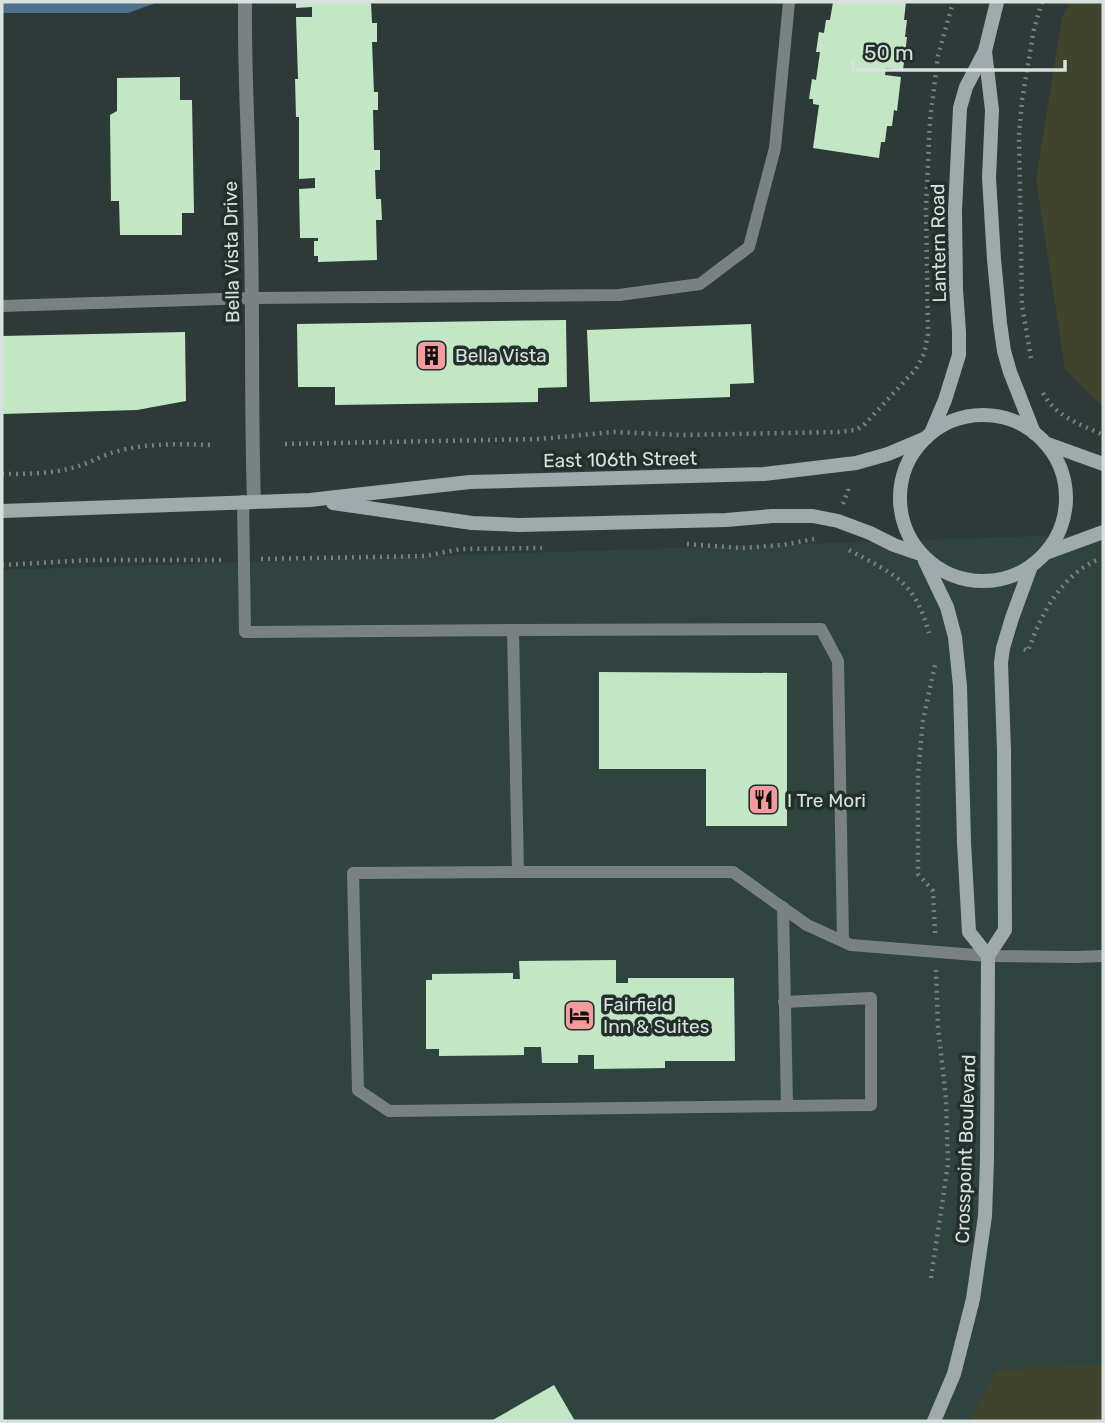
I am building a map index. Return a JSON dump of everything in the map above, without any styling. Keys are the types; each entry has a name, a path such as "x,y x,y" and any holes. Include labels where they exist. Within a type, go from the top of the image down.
{"main road":[{"name":"Lantern Road","path":"928,436 945,400 958,361 955,211 960,108 966,87 985,51 997,2"},
{"name":"Lantern Road","path":"985,51 992,110 989,178 993,259 1000,323 1010,372 1039,438"},
{"path":"988,956 969,932 960,686 955,636 947,607 905,529 900,501 902,480 909,461 928,436 954,421 982,416 1009,420 1039,438 1103,464"},
{"name":"East 106th Street","path":"2,511 310,500 470,482 764,474 843,465 888,454 928,436"},
{"path":"921,555 951,575 984,581 1017,574 1045,554 1055,540 1066,507 1062,472 1055,457 1039,438"},
{"name":"East 106th Street","path":"310,500 472,523 519,525 813,516 838,521 921,555"},
{"path":"1045,554 1103,532"},
{"name":"Crosspoint Boulevard","path":"934,1421 954,1374 973,1299 985,1216 988,956 1005,930 1001,663 1012,618 1031,566"}],"street":[{"name":"Bella Vista Drive","path":"245,2 244,50 252,298 252,444 249,501"}],"lane":[{"path":"2,306 252,298 619,295 700,284 750,247 775,148 789,2"},
{"path":"249,501 244,559 245,632 821,629 838,661 843,941"},
{"path":"513,630 518,872"},
{"path":"785,1002 871,998 871,1105 389,1111 358,1090 353,873 733,872 807,925 850,945 988,956 1103,956"},
{"path":"783,907 787,1106"}],"path":[{"path":"285,444 539,439 614,432 735,435 838,432 856,430 863,426 916,369 924,354 928,334 926,208 930,120 938,56 953,2"},
{"path":"1034,368 1022,306 1019,135 1034,29 1042,2"},
{"path":"924,354 931,356"},
{"path":"1043,392 1062,415 1103,435"},
{"path":"838,432 848,490 838,521"},
{"path":"2,474 61,471 117,451 145,446 213,445"},
{"path":"685,544 741,548 817,540"},
{"path":"2,565 90,560 425,556 461,549 547,548"},
{"path":"847,549 907,586 920,607 932,641"},
{"path":"1028,651 1048,608 1065,583 1083,567 1103,557"},
{"path":"931,1278 948,1164 946,1098 938,1027 933,891 918,874 918,774 923,720 936,661"}],"shaded area":[{"path":"1070,2 1103,2 1103,407 1065,369 1036,179 1062,18"},
{"path":"1103,534 1103,1364 997,1370 969,1421 2,1421 2,570"},
{"path":"1103,1364 1103,1421 969,1421 997,1370"}],"water":[{"path":"2,2 154,2 128,13 2,13"}],"building":[{"path":"296,2 371,2 372,23 377,23 377,42 372,42 374,92 378,92 378,110 373,110 374,150 380,150 380,170 375,170 376,199 381,199 382,220 376,220 377,260 318,262 318,256 314,256 314,241 318,241 318,238 300,238 299,189 315,188 315,178 299,179 299,117 296,117 295,79 298,79 296,17 312,17 312,7 296,8"},
{"path":"833,2 906,2 904,20 907,20 907,37 903,70 886,68 885,75 901,77 897,111 894,110 892,126 887,126 879,158 813,148 819,105 813,104 813,99 809,99 812,79 816,80 820,52 816,52 819,32 824,33 826,20 830,20"},
{"path":"180,77 180,100 192,100 194,213 182,213 182,235 120,235 119,201 111,201 110,115 117,111 117,78"},
{"name":"Bella Vista","path":"566,320 567,387 538,388 538,402 335,405 335,387 298,387 297,324"},
{"name":"Bella Vista","path":"751,324 754,383 730,384 730,397 590,402 587,330"},
{"path":"185,332 186,401 137,410 2,414 2,336"},
{"path":"599,672 787,673 787,826 706,826 706,769 599,769"},
{"name":"Fairfield Inn & Suites","path":"616,960 616,983 628,983 628,978 734,978 735,1061 665,1061 665,1068 594,1069 594,1055 578,1055 578,1063 542,1063 541,1047 524,1047 524,1055 439,1056 439,1049 426,1049 426,980 432,980 432,974 513,973 513,979 520,979 519,961"},
{"path":"554,1385 575,1421 491,1421"}],"place":[{"name":"Bella Vista","path":"432,355"},
{"name":"I Tre Mori","path":"764,800"},
{"name":"Fairfield Inn & Suites","path":"580,1015"}]}
